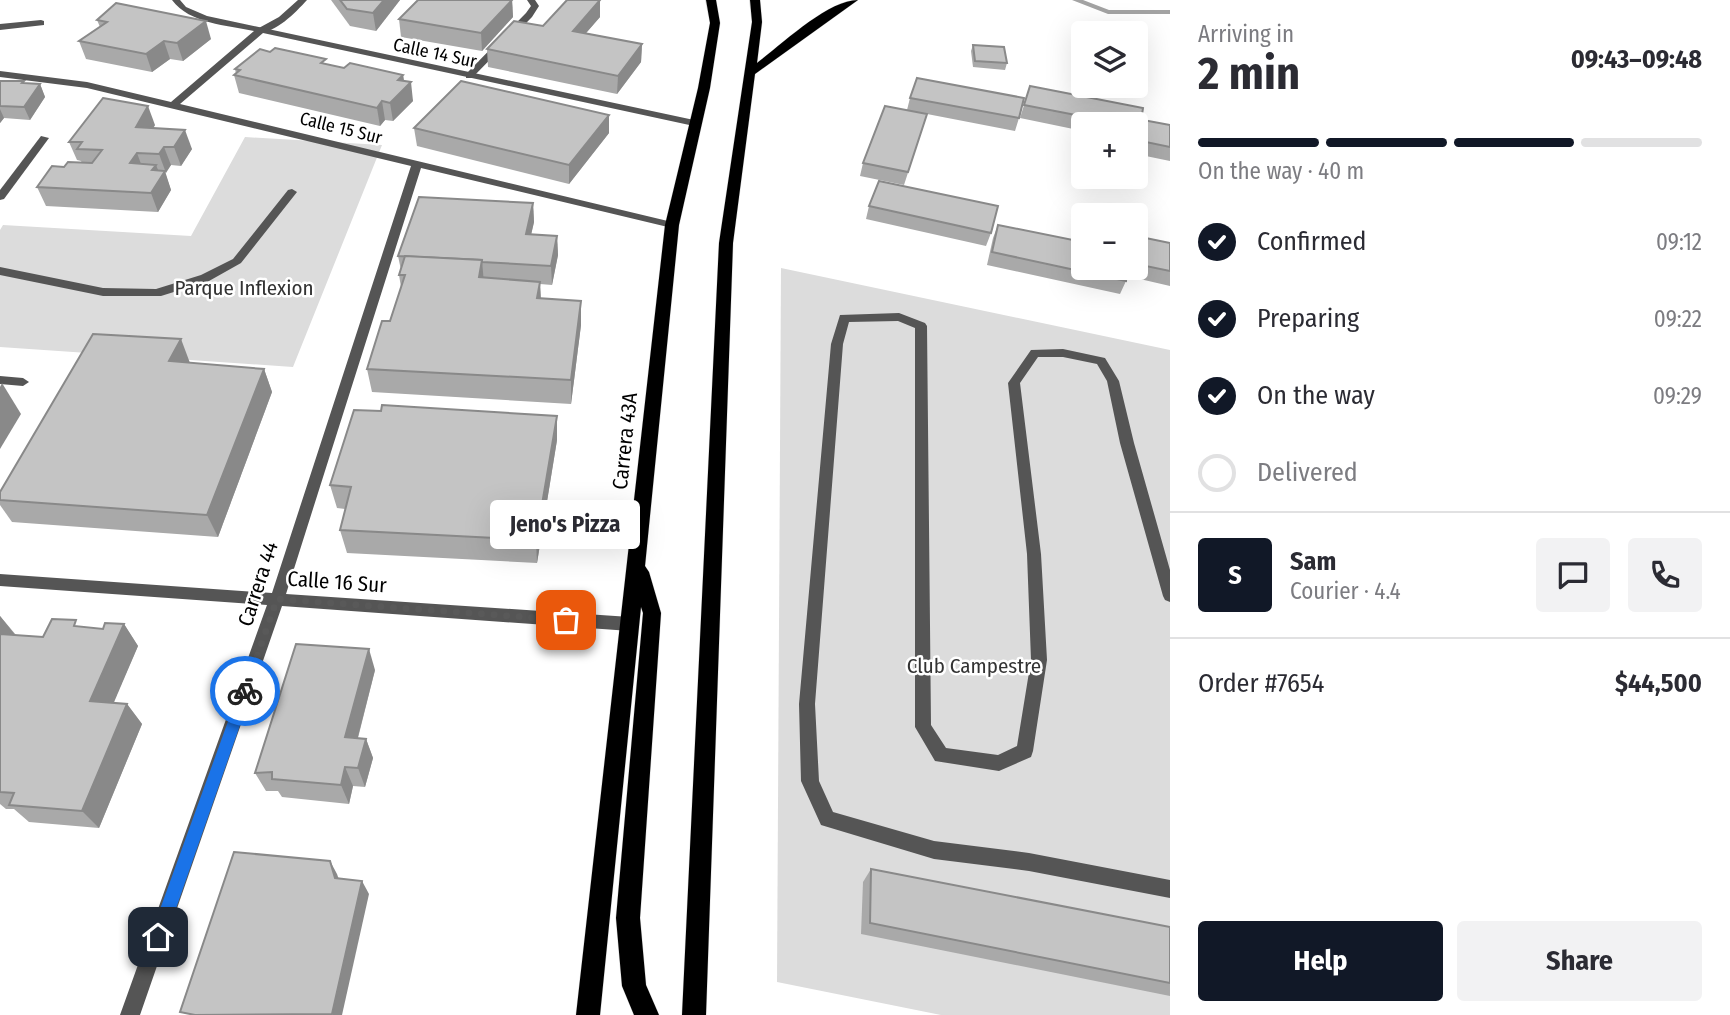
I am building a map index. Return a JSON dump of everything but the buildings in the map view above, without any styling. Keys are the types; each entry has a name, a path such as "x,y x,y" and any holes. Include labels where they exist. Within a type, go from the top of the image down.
{"main road":[{"name":"Carrera 43A","path":"588,1015 672,225 704,88 715,23 710,0"},
{"path":"694,1015 726,256 757,22 755,0"},
{"path":"750,72 853,0"},
{"path":"638,562 652,613 628,918 635,986 647,1015"}],"street":[{"name":"Calle 14 Sur","path":"176,0 184,9 204,18 694,123"},
{"path":"173,105 260,31 282,19 303,0"},
{"path":"469,76 530,15 535,6 531,0"},
{"path":"0,27 41,23"},
{"name":"Calle 15 Sur","path":"0,74 87,85 672,225"},
{"path":"0,197 44,138"},
{"name":"Carrera 44","path":"130,1015 277,599 416,164"},
{"path":"0,271 103,292 157,293 205,278 237,261 292,192"},
{"path":"1170,597 1127,443 1113,381 1101,361 1063,353 1035,353 1014,383 1034,554 1039,660 1024,751 999,763 941,755 923,727 921,326 899,317 844,318 837,344 807,704 810,781 827,819 934,849 1029,862 1170,889"},
{"path":"0,380 23,382"},
{"name":"Calle 16 Sur","path":"0,580 630,624"}],"green space":[{"name":"Parque Inflexion","path":"245,137 382,145 293,367 0,347 0,230 3,225 191,236"},
{"name":"Club Campestre","path":"781,268 1170,350 1170,1015 941,1015 777,982"}],"waterway":[{"path":"1076,0 1108,12 1170,12"}],"way so far":[{"path":"245,691 277,599 566,620"}],"place":[{"name":"Jeno's Pizza","path":"566,620"}],"route":[{"path":"158,937 245,691"}]}
